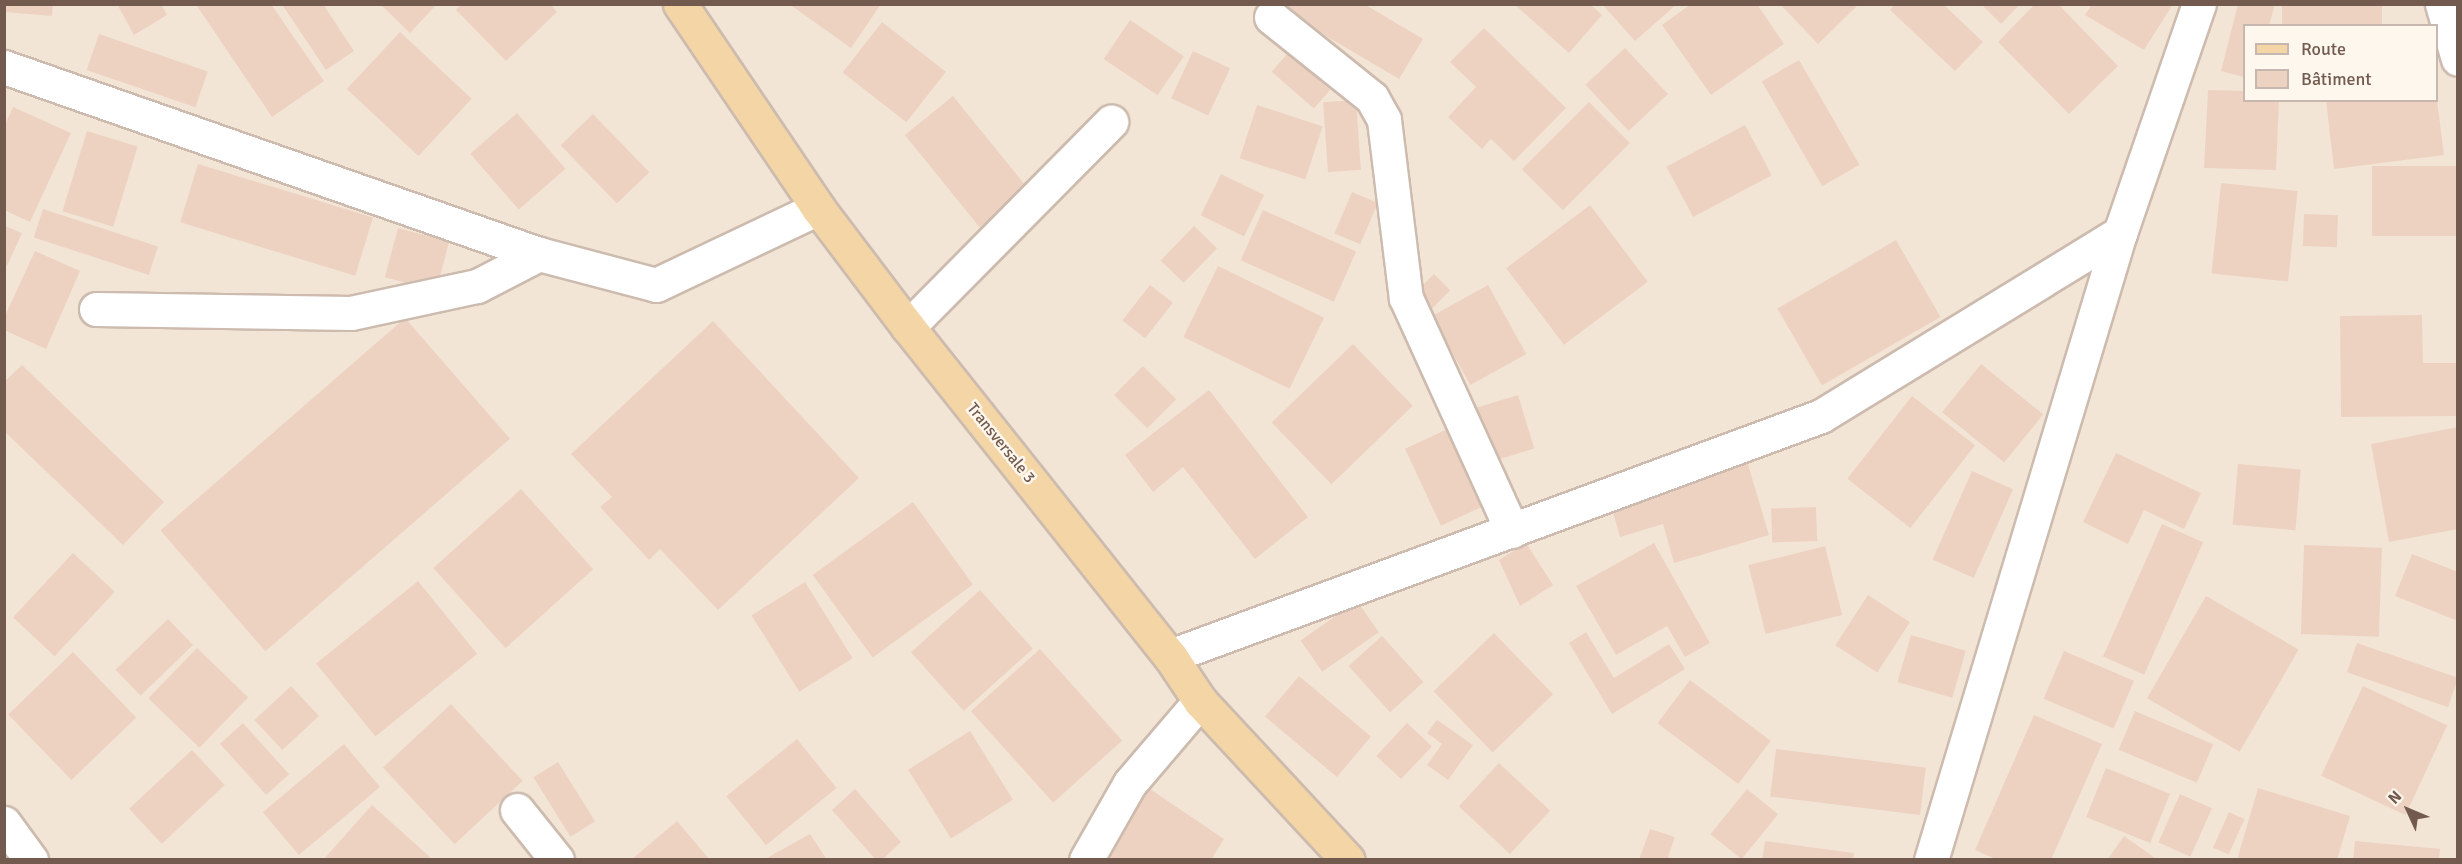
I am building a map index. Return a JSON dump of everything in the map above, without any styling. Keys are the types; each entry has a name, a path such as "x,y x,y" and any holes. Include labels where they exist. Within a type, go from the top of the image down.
{"main road":[{"name":"Transversale 3","path":"680,4 818,208 908,327 1170,656 1200,701 1348,860"}],"street":[{"path":"1931,860 2120,233 2199,4"},
{"path":"2442,4 2457,59"},
{"path":"1271,17 1372,98 1384,120 1406,298 1512,531"},
{"path":"4,67 539,254 656,285 818,208"},
{"path":"908,327 1111,122"},
{"path":"1170,656 1821,416 2120,233"},
{"path":"96,309 351,313 477,286 539,254"},
{"path":"1086,860 1130,783 1200,701"},
{"path":"516,810 557,860"},
{"path":"4,823 31,860"}],"shaded area":[{"path":"5,5 2457,5 2457,859 5,859"}],"building":[{"path":"4,4 53,4 52,16 4,12"},
{"path":"117,4 161,4 167,15 134,35"},
{"path":"199,4 271,4 324,81 272,117 197,6"},
{"path":"284,4 323,4 354,51 326,70 283,6"},
{"path":"380,4 437,4 410,33"},
{"path":"461,4 550,4 557,12 506,61 456,10"},
{"path":"789,4 881,4 851,48"},
{"path":"1272,4 1364,4 1423,39 1399,79"},
{"path":"1514,4 1590,4 1602,15 1569,53"},
{"path":"1602,4 1677,4 1635,41"},
{"path":"1691,4 1757,4 1784,44 1711,95 1662,25"},
{"path":"1780,4 1859,4 1818,44"},
{"path":"1895,4 1943,4 1983,42 1955,71 1890,10"},
{"path":"1981,4 2020,4 2001,24"},
{"path":"2035,4 2058,4 2118,66 2069,114 1998,42"},
{"path":"2092,4 2173,4 2144,50 2085,15"},
{"path":"2238,4 2275,4 2270,24 2243,24 2243,77 2221,71"},
{"path":"2282,4 2382,4 2382,24 2282,24"},
{"path":"1130,20 1184,56 1158,95 1104,59"},
{"path":"882,22 946,72 906,122 843,72"},
{"path":"1484,28 1566,108 1514,161 1491,139 1482,149 1448,117 1476,87 1450,62"},
{"path":"400,32 472,99 418,156 347,89"},
{"path":"99,34 208,71 195,107 87,70"},
{"path":"1625,48 1668,94 1628,131 1586,85"},
{"path":"1193,51 1230,68 1208,115 1171,98"},
{"path":"1288,53 1330,90 1314,109 1272,72"},
{"path":"1799,60 1860,165 1822,186 1762,82"},
{"path":"2208,90 2243,91 2243,102 2279,102 2276,170 2204,168"},
{"path":"953,96 1028,188 980,227 905,135"},
{"path":"1356,100 1361,170 1328,172 1323,102"},
{"path":"1589,102 1630,143 1563,210 1522,169"},
{"path":"2326,102 2437,102 2444,155 2334,169"},
{"path":"1257,105 1323,126 1305,180 1240,158"},
{"path":"13,107 71,133 30,222 4,210 4,127"},
{"path":"517,113 566,169 519,210 470,154"},
{"path":"593,114 649,172 617,204 561,145"},
{"path":"1745,125 1772,175 1693,217 1666,167"},
{"path":"87,131 138,146 113,227 62,211"},
{"path":"198,164 373,218 355,276 180,222"},
{"path":"2372,166 2458,166 2458,236 2372,236"},
{"path":"1221,174 1264,195 1244,236 1201,215"},
{"path":"2221,183 2298,191 2288,282 2211,274"},
{"path":"1352,192 1378,203 1360,244 1334,233"},
{"path":"1590,205 1648,282 1564,345 1506,268"},
{"path":"43,209 158,246 149,275 34,238"},
{"path":"1263,210 1356,251 1334,302 1241,260"},
{"path":"2304,214 2338,215 2337,247 2303,246"},
{"path":"5,226 22,233 7,266 5,265"},
{"path":"1194,226 1217,248 1184,283 1161,261"},
{"path":"398,228 449,242 436,291 385,277"},
{"path":"1896,240 1940,317 1822,386 1777,308"},
{"path":"35,251 80,271 46,349 4,330 4,318"},
{"path":"1218,266 1324,318 1289,389 1183,337"},
{"path":"1434,274 1450,290 1431,309 1415,293"},
{"path":"1150,285 1173,303 1145,338 1122,320"},
{"path":"1488,285 1526,354 1470,385 1432,316"},
{"path":"2422,315 2423,363 2458,363 2458,416 2341,417 2340,316"},
{"path":"405,318 510,439 265,651 160,531"},
{"path":"713,321 859,478 718,610 660,549 649,560 600,507 612,497 571,454"},
{"path":"1353,344 1413,406 1331,484 1272,422"},
{"path":"1981,364 2043,414 2004,463 1942,412"},
{"path":"22,365 164,502 123,545 4,431 4,382"},
{"path":"1143,366 1176,399 1147,428 1114,395"},
{"path":"1209,390 1308,517 1255,559 1183,467 1153,492 1125,455"},
{"path":"1518,395 1534,449 1493,461 1477,408"},
{"path":"1912,396 1975,445 1910,528 1847,479"},
{"path":"1454,426 1490,503 1441,526 1405,449"},
{"path":"2458,427 2458,529 2389,542 2371,444"},
{"path":"2116,453 2201,493 2184,529 2144,510 2128,544 2083,522"},
{"path":"1747,461 1769,535 1674,563 1663,524 1620,537 1610,501"},
{"path":"2238,464 2301,469 2295,530 2233,525"},
{"path":"1972,471 2013,489 1974,578 1933,560"},
{"path":"521,489 593,569 506,648 433,568"},
{"path":"913,502 973,585 873,657 813,575"},
{"path":"1816,507 1817,541 1772,543 1771,509"},
{"path":"2162,524 2203,542 2144,675 2103,656"},
{"path":"1526,543 1553,585 1520,606 1499,560"},
{"path":"1654,543 1710,643 1685,657 1667,626 1616,655 1576,586"},
{"path":"2304,545 2382,548 2379,637 2301,634"},
{"path":"1825,546 1842,615 1766,634 1748,565"},
{"path":"73,553 115,592 55,656 13,617"},
{"path":"2412,554 2458,572 2458,621 2395,596"},
{"path":"418,581 477,654 375,736 316,663"},
{"path":"805,582 853,658 799,692 752,615"},
{"path":"980,590 1033,649 964,711 911,652"},
{"path":"1868,595 1910,622 1877,673 1835,645"},
{"path":"2206,596 2299,650 2240,752 2147,698"},
{"path":"1357,601 1379,632 1322,672 1300,641"},
{"path":"168,619 193,645 140,696 115,670"},
{"path":"1586,632 1614,678 1669,644 1685,669 1612,714 1569,643"},
{"path":"1494,633 1553,694 1493,752 1434,691"},
{"path":"1911,635 1966,651 1952,698 1897,682"},
{"path":"1382,636 1423,682 1390,712 1349,666"},
{"path":"2357,643 2458,678 2448,707 2347,672"},
{"path":"197,648 248,697 199,748 148,698"},
{"path":"1040,649 1122,740 1053,803 971,711"},
{"path":"2064,651 2134,681 2114,729 2044,699"},
{"path":"73,652 136,717 71,780 8,715"},
{"path":"1299,676 1371,736 1337,777 1265,717"},
{"path":"1690,680 1771,741 1738,784 1658,723"},
{"path":"291,686 319,716 282,750 254,720"},
{"path":"2363,686 2447,725 2405,815 2321,776"},
{"path":"451,704 523,781 455,844 383,767"},
{"path":"2135,711 2213,744 2197,783 2119,750"},
{"path":"2034,715 2102,744 2051,860 1998,860 1975,850"},
{"path":"1437,720 1473,745 1448,780 1427,765 1442,744 1427,733"},
{"path":"243,723 289,774 266,795 220,744"},
{"path":"1407,723 1432,746 1401,779 1376,756"},
{"path":"970,731 1013,800 951,838 908,770"},
{"path":"797,739 837,788 766,845 726,796"},
{"path":"344,744 380,787 299,855 263,812"},
{"path":"1776,749 1926,767 1920,815 1770,797"},
{"path":"192,750 225,785 162,844 129,809"},
{"path":"558,762 595,821 571,837 533,777"},
{"path":"1499,763 1550,811 1510,854 1459,806"},
{"path":"2106,768 2170,794 2150,843 2086,817"},
{"path":"1147,787 1224,839 1211,860 1099,860"},
{"path":"2258,788 2350,816 2337,860 2237,860"},
{"path":"855,789 901,842 882,860 876,860 832,810"},
{"path":"1747,789 1778,814 1742,859 1710,834"},
{"path":"2180,794 2212,808 2190,857 2158,842"},
{"path":"372,805 430,857 427,860 323,860"},
{"path":"2229,812 2245,819 2229,855 2213,848"},
{"path":"677,821 710,860 631,860"},
{"path":"1650,829 1675,837 1668,857 1674,860 1639,860"},
{"path":"810,834 827,860 763,860"},
{"path":"2124,836 2158,860 2107,860"},
{"path":"1765,841 1854,853 1853,860 1762,860"},
{"path":"2355,841 2440,849 2439,860 2353,860"}]}
